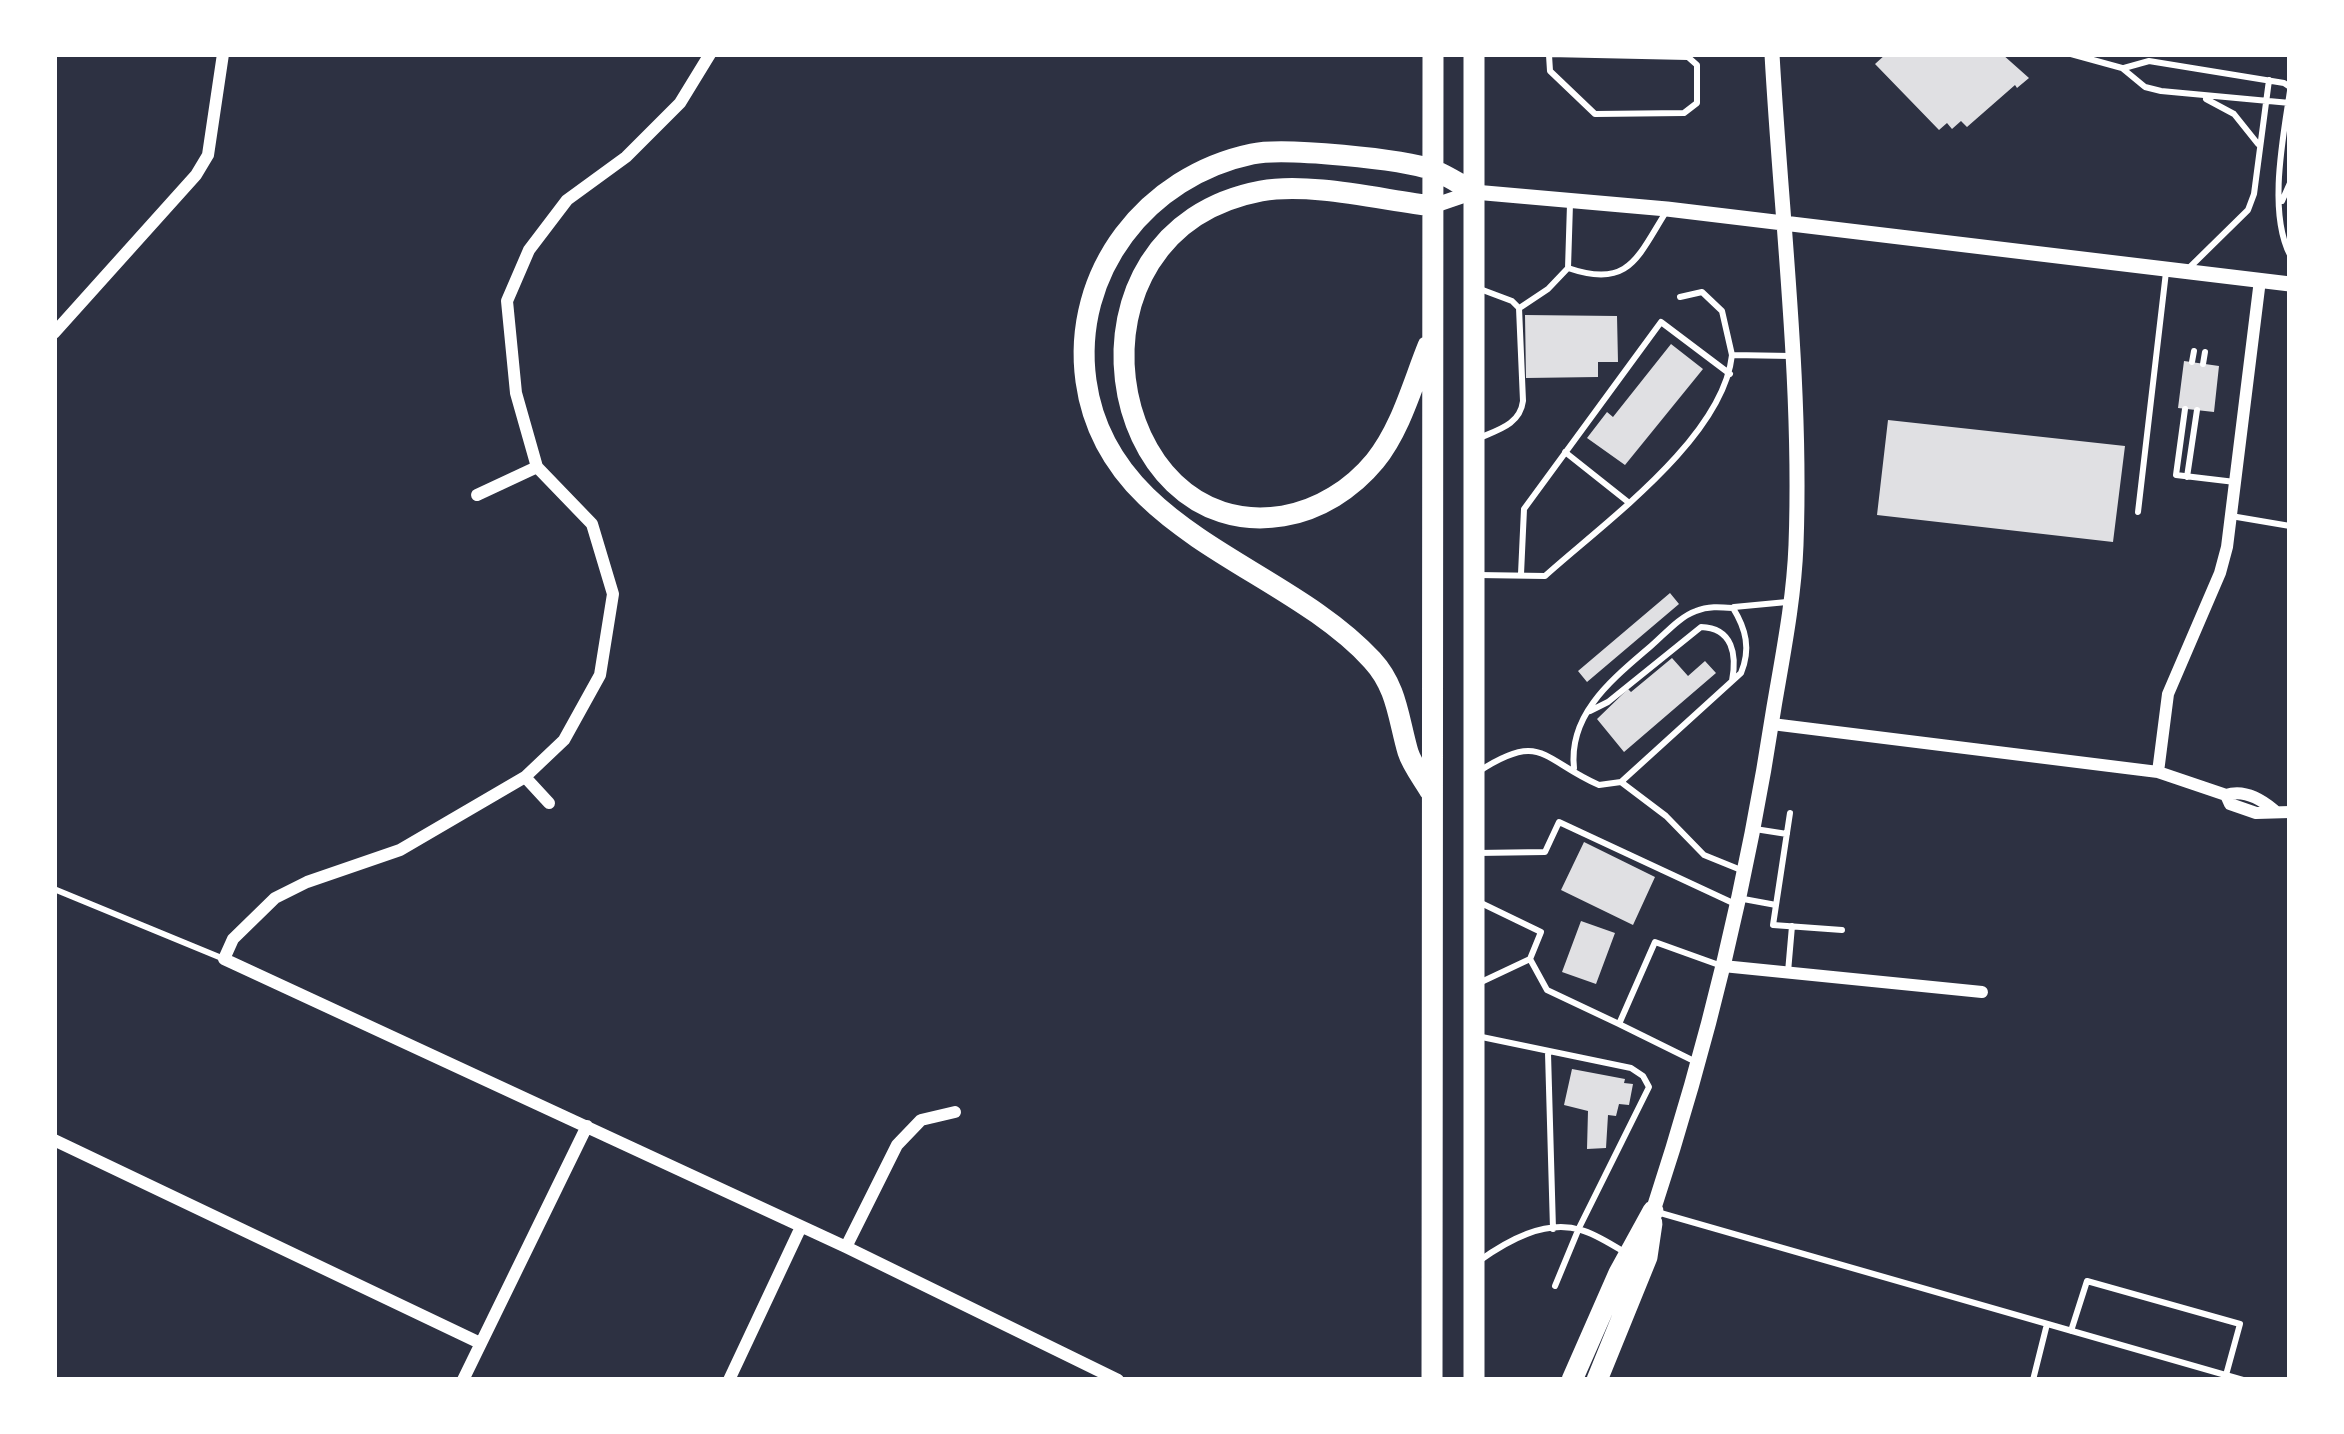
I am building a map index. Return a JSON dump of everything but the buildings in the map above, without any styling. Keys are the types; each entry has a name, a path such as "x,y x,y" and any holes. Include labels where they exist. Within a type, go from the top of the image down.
{"highway":[{"path":"1432,1380 1433,54"},
{"path":"1474,54 1474,1373 1498,1380"},
{"path":"1433,796 1408,755 1394,691 1357,644 1192,534 1135,485 1104,439 1093,411 1085,352 1087,320 1109,253 1147,207 1186,179 1226,160 1286,150 1433,170 1474,192"},
{"path":"1432,206 1266,190 1239,196 1194,218 1169,239 1136,290 1122,344 1127,402 1153,454 1186,490 1240,515 1298,512 1342,491 1376,460 1396,426 1432,334"},
{"path":"1572,1380 1653,1211"},
{"path":"1598,1380 1647,1257 1653,1211"}],"street":[{"path":"54,334 196,175 208,155 223,54"},
{"path":"710,54 680,103 626,157 567,200 529,250 507,301 516,393 537,467 592,524 613,594 600,675 564,740 525,777 400,850 274,898 233,939 224,959 846,1247 1118,1380"},
{"path":"1653,1211 1738,902 1772,724 1796,549 1772,54"},
{"path":"1432,206 1474,192 1667,209 2290,284"},
{"path":"2158,772 2168,694 2220,573 2260,280"},
{"path":"477,495 537,467"},
{"path":"1772,724 2158,772 2226,795 2234,792 2260,799 2275,811 2290,812"},
{"path":"525,777 549,803"},
{"path":"1723,966 1982,992"},
{"path":"846,1247 897,1145 921,1120 956,1112"},
{"path":"463,1380 587,1126"},
{"path":"54,1140 480,1342"},
{"path":"729,1380 800,1229"}],"lane":[{"path":"1549,54 1688,57 1697,65 1697,103 1688,112 1595,114 1550,71 1549,54"},
{"path":"2071,54 2122,68 2145,87 2289,103"},
{"path":"2122,68 2149,61 2269,80 2290,89 2278,186 2284,243 2290,255"},
{"path":"2186,271 2248,210 2269,80"},
{"path":"2197,95 2234,114 2259,146"},
{"path":"2281,205 2290,183"},
{"path":"1519,308 1548,289 1568,268 1570,201"},
{"path":"1568,268 1617,274 1628,269 1667,209"},
{"path":"2138,512 2166,268"},
{"path":"1474,287 1519,308 1522,413 1514,422 1474,440"},
{"path":"1475,575 1545,576 1677,456 1723,393 1732,355 1717,302 1702,292 1680,297"},
{"path":"1521,574 1524,509 1661,322 1730,374"},
{"path":"2192,362 2194,351"},
{"path":"2204,364 2205,352"},
{"path":"1732,355 1790,356"},
{"path":"2186,409 2176,476 2235,482"},
{"path":"2188,477 2197,410"},
{"path":"1565,452 1628,502"},
{"path":"2231,516 2290,526"},
{"path":"1574,768 1574,743 1602,688 1689,614 1716,606 1790,602"},
{"path":"1474,775 1504,755 1528,748 1599,784 1621,782 1741,673 1747,648 1745,628 1733,608"},
{"path":"1586,713 1608,702 1702,627 1719,631 1731,643 1736,664 1732,685"},
{"path":"1621,782 1666,816 1704,855 1744,871"},
{"path":"1790,813 1773,925 1842,930"},
{"path":"1473,853 1545,852 1559,822 1738,902 1776,904"},
{"path":"1753,828 1787,834"},
{"path":"54,889 224,959"},
{"path":"1473,900 1541,932 1530,959 1474,986"},
{"path":"1788,972 1792,926"},
{"path":"1618,1024 1654,942 1723,966"},
{"path":"1530,959 1547,991 1697,1063"},
{"path":"1473,1035 1631,1068 1649,1087 1555,1286"},
{"path":"1548,1054 1553,1229"},
{"path":"1653,1211 2243,1380"},
{"path":"1474,1264 1518,1236 1553,1229 1579,1228 1629,1254"},
{"path":"2071,1331 2087,1282 2240,1324 2226,1375"},
{"path":"2033,1380 2047,1324"}]}
